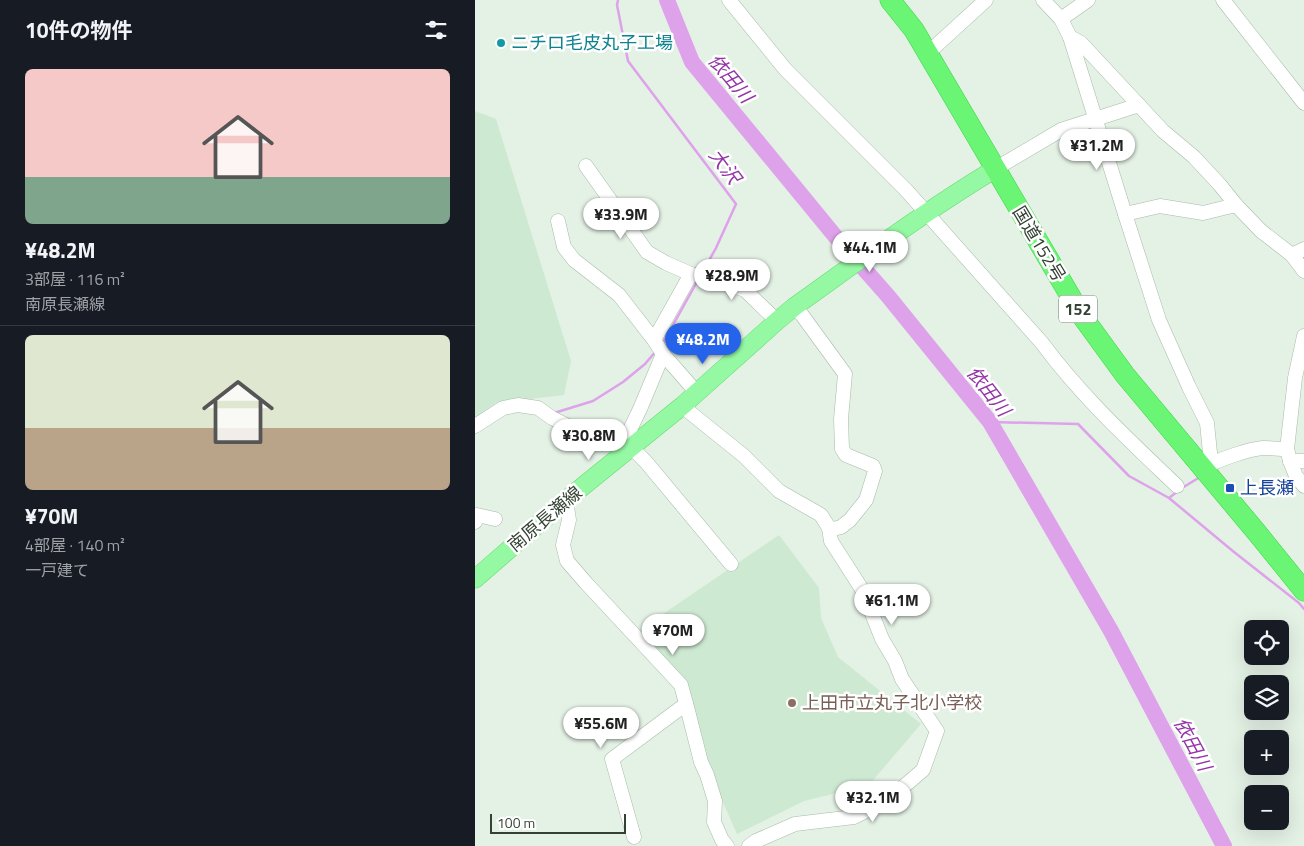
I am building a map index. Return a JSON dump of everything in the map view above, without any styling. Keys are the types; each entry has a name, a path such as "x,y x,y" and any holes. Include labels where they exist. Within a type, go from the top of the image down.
{"highway":[{"name":"国道152号","path":"890,0 914,30 928,53 1082,316 1125,375 1207,466 1304,591"}],"main road":[{"name":"南原長瀬線","path":"475,578 627,445 682,406 794,307 927,212 995,169"}],"street":[{"path":"729,0 785,69 927,212 949,240 1102,413 1177,486"},
{"path":"928,53 986,0"},
{"path":"1043,0 1061,19 1070,37 1159,320 1207,423 1207,466 1262,448 1294,457"},
{"path":"1061,19 1088,0"},
{"path":"1223,0 1304,103"},
{"path":"1070,37 1081,43 1163,131 1193,157 1220,185 1261,231 1298,252 1304,271"},
{"path":"995,169 1061,130 1139,105"},
{"path":"585,166 647,252 691,274 745,290 777,321"},
{"path":"1125,214 1160,206 1203,213 1236,205"},
{"path":"558,221 564,247 574,260 619,295 663,354 697,393"},
{"path":"653,340 691,274"},
{"path":"794,307 845,374 841,419 842,449 846,455 873,466 875,471 866,500 856,514 841,527 829,528"},
{"path":"1304,336 1295,378 1294,457 1296,476 1304,486"},
{"path":"627,445 663,354"},
{"path":"475,426 503,408 518,405 538,408 552,418 580,432 627,445 646,462 731,564"},
{"path":"682,406 743,456 779,491 821,515 829,528 831,541 863,591 882,639 895,661 902,679 937,731 923,770 889,799 854,817 795,824 756,840 749,846"},
{"path":"566,500 569,520 563,545 567,561 586,584 681,685 701,762 715,801 714,822 722,840 727,846"},
{"path":"475,522 477,515 495,519"},
{"path":"634,837 612,759 687,704"}],"shaded area":[{"path":"475,111 496,119 571,361 564,395 496,403 475,417"},
{"name":"上田市立丸子北小学校","path":"779,535 819,588 821,618 838,657 921,724 869,785 804,801 737,834 705,762 685,682 638,631"}],"waterway":[{"name":"大沢","path":"618,0 617,5 628,61 736,204 703,271"},
{"name":"依田川","path":"667,0 692,62 835,236 888,296 990,422 1111,631 1224,846"},
{"name":"大沢","path":"663,343 698,280"},
{"name":"大沢","path":"554,413 593,401 623,382 645,364 656,351"},
{"path":"990,422 1078,424 1129,476 1169,498 1304,609"},
{"path":"1182,488 1200,477"},
{"path":"1169,498 1178,491"}],"place":[{"name":"ニチロ毛皮丸子工場","path":"501,43"},
{"name":"上長瀬","path":"1230,488"},
{"name":"上田市立丸子北小学校","path":"792,703"}]}
